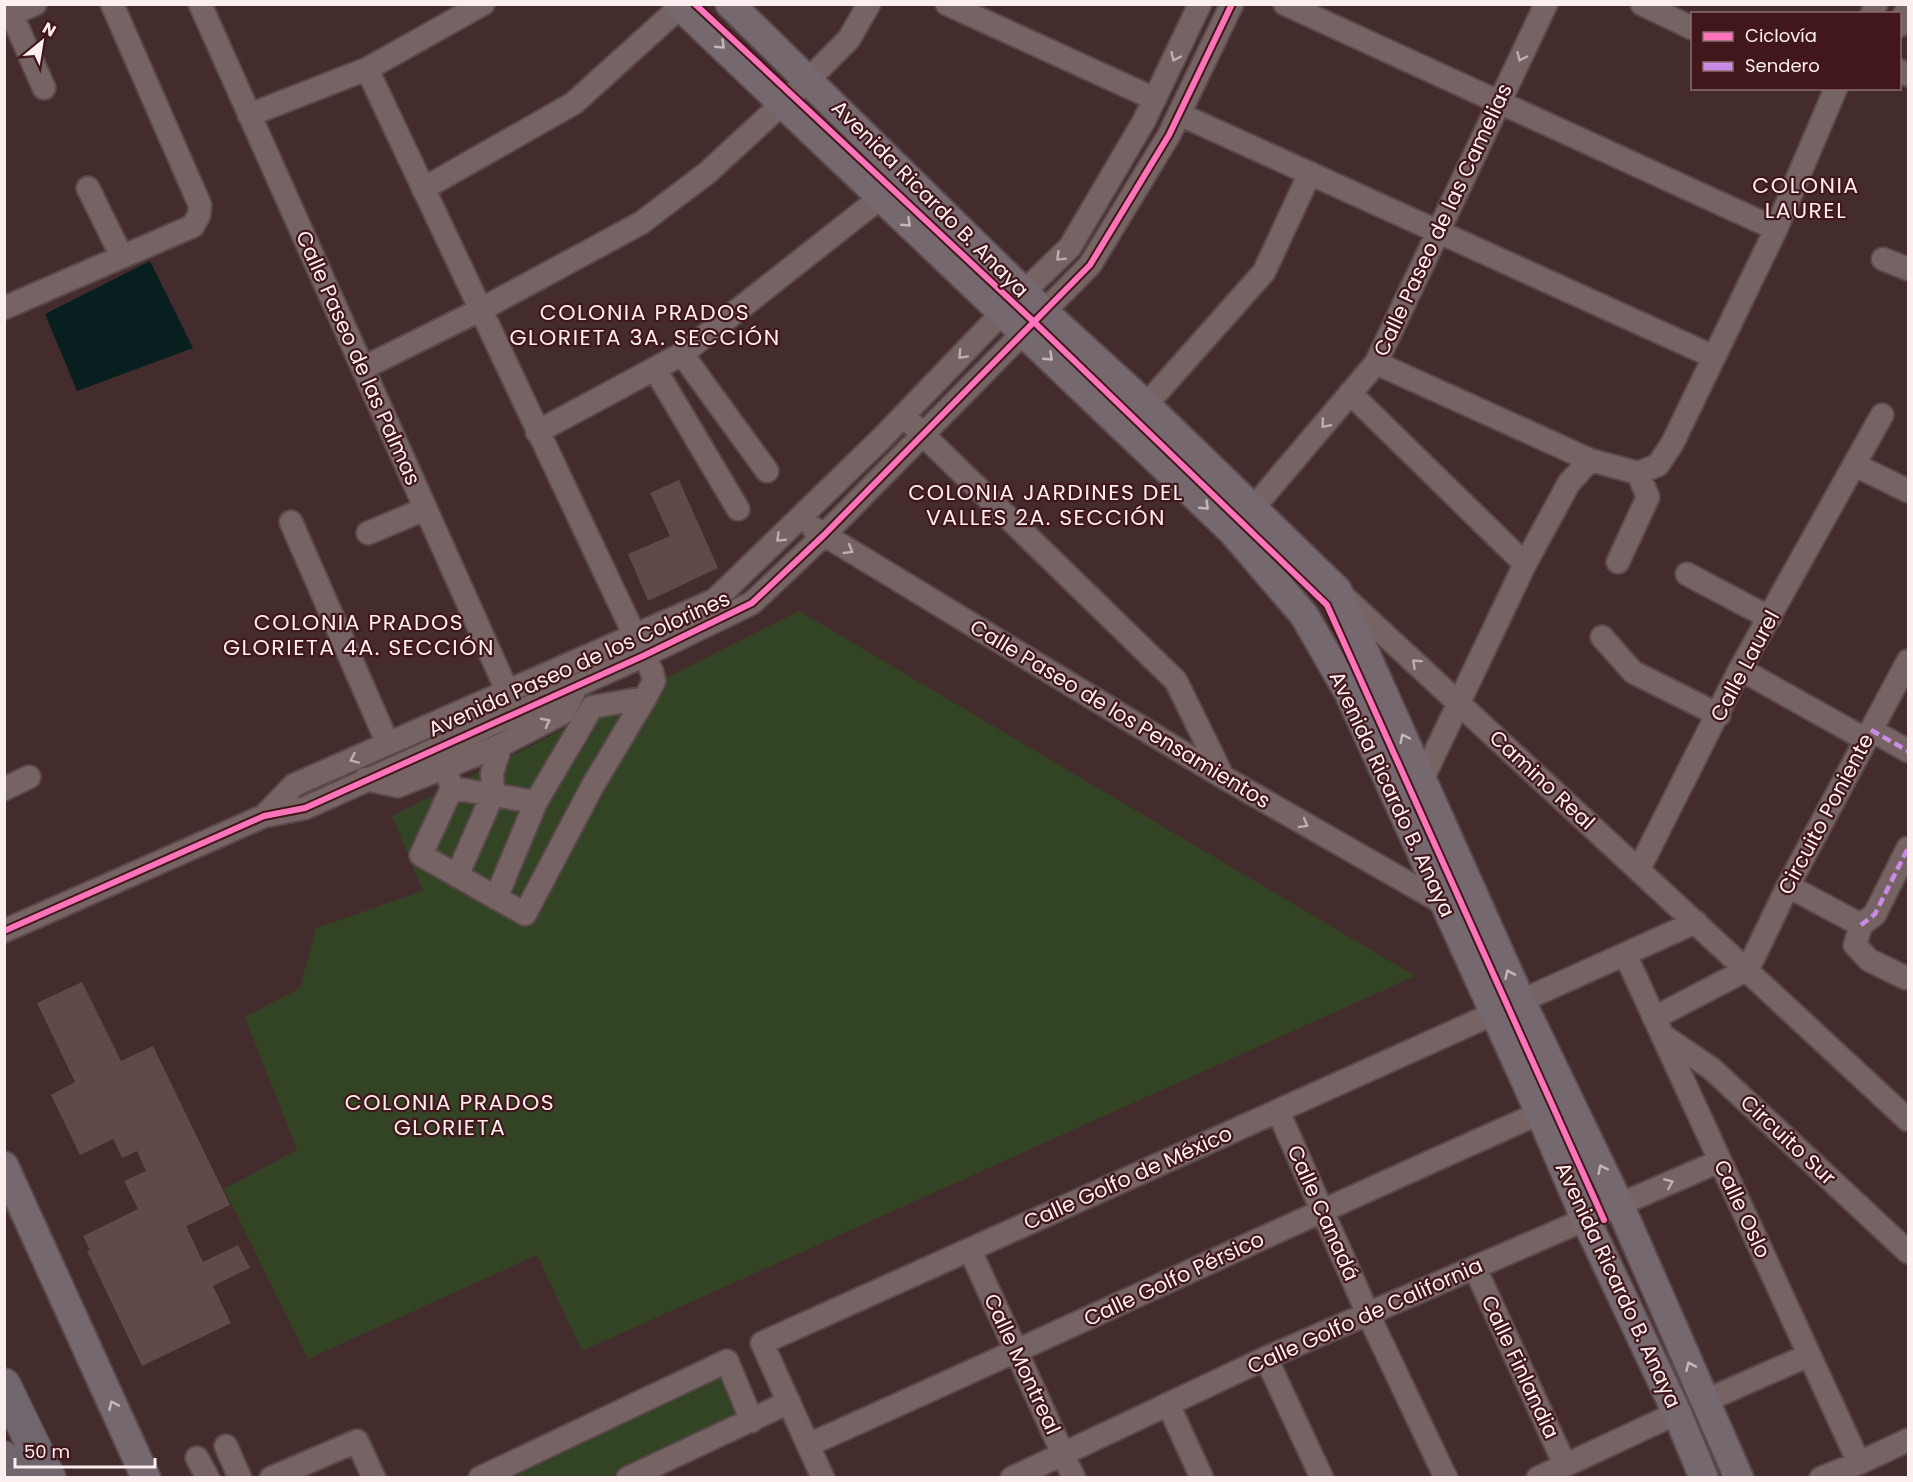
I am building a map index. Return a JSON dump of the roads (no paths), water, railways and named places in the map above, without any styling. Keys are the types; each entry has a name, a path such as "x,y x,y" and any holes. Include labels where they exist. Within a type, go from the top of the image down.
{"highway":[{"path":"4,1384 49,1478"},
{"path":"4,1458 13,1478"}],"main road":[{"name":"Avenida Ricardo B. Anaya","path":"730,4 810,79 1034,302 1254,507 1337,590 1521,1001 1619,1204 1738,1478"},
{"name":"Avenida Ricardo B. Anaya","path":"679,6 1232,531 1304,615 1349,693 1493,1014 1540,1113 1585,1218 1677,1413 1704,1478"},
{"path":"4,1166 146,1478"},
{"path":"4,1195 36,1234"}],"street":[{"path":"35,4 8,17 44,88"},
{"path":"4,308 193,226 199,214 200,206 112,4"},
{"name":"Calle Paseo de las Palmas","path":"200,4 516,711"},
{"path":"249,115 367,69 483,4"},
{"path":"363,368 480,310 640,224 707,173 810,79 849,39 869,4"},
{"path":"947,4 1155,99"},
{"name":"Avenida Paseo de los Colorines","path":"264,816 294,785 507,690 638,646 752,603 824,535 1023,333 1034,302 1070,247 1155,99 1200,4"},
{"name":"Avenida Paseo de los Colorines","path":"4,931 264,816 305,808 335,792 577,686 715,600 904,416 1002,313 1034,302 1090,266 1179,114 1232,4"},
{"path":"1286,4 1776,229"},
{"name":"Calle Paseo de las Camelias","path":"1254,507 1376,363 1546,4"},
{"path":"1642,4 1691,28"},
{"path":"423,189 574,103 679,6"},
{"path":"1901,21 1908,7"},
{"path":"367,69 652,672 654,681 592,788 525,914 421,855 449,778"},
{"path":"1376,363 1590,460 1638,473 1658,465 1672,444 1712,356 1776,229 1831,90"},
{"path":"1179,114 1712,356"},
{"path":"1146,405 1264,272 1310,173"},
{"path":"88,188 122,257"},
{"path":"537,432 682,354 880,198"},
{"path":"1883,259 1908,269"},
{"path":"682,354 767,471"},
{"path":"655,369 738,509"},
{"path":"1350,393 1525,564"},
{"path":"904,416 1176,681 1223,777"},
{"name":"Calle Laurel","path":"1639,869 1719,715 1740,669 1882,416"},
{"path":"1423,778 1525,564 1569,483 1590,460"},
{"path":"1855,465 1908,491"},
{"path":"1618,562 1648,497 1638,473"},
{"path":"368,532 425,509"},
{"name":"Calle Paseo de los Pensamientos","path":"799,519 1223,777 1443,903"},
{"path":"291,522 388,744"},
{"path":"1687,574 1770,618"},
{"name":"Camino Real","path":"1337,590 1748,969"},
{"path":"1602,637 1633,672 1719,715"},
{"name":"Circuito Poniente","path":"1748,969 1788,886 1908,661"},
{"path":"1740,669 1868,735 1908,751"},
{"path":"365,779 398,786 449,778 501,745 563,713 577,686"},
{"path":"496,898 536,802 592,707 645,698"},
{"path":"457,876 493,794 492,773 501,745"},
{"path":"326,772 335,792"},
{"path":"4,789 29,777"},
{"path":"449,778 493,794 536,802"},
{"path":"294,785 305,808"},
{"path":"1905,978 1869,960 1855,945 1861,925 1875,914 1906,858"},
{"path":"1788,886 1861,925"},
{"path":"1521,1001 1696,922"},
{"name":"Calle Oslo","path":"1625,954 1859,1463"},
{"path":"1658,1026 1748,969 1908,1120"},
{"name":"Calle Golfo de México","path":"789,1402 762,1343 1493,1014"},
{"name":"Circuito Sur","path":"1658,1026 1712,1069 1908,1252"},
{"name":"Calle Canadá","path":"1278,1110 1368,1314 1446,1478"},
{"name":"Calle Golfo Pérsico","path":"808,1445 1540,1113"},
{"name":"Calle Golfo de California","path":"1012,1478 1266,1358 1720,1161"},
{"name":"Calle Montreal","path":"970,1250 1074,1478"},
{"name":"Calle Finlandia","path":"1475,1268 1565,1465"},
{"path":"1705,1401 1809,1355"},
{"path":"1266,1358 1322,1478"},
{"path":"480,1478 727,1361 752,1421"},
{"path":"628,1478 789,1402 823,1478"},
{"path":"1168,1404 1202,1478"},
{"path":"1538,1478 1677,1413"},
{"path":"1821,1478 1908,1440"},
{"path":"271,1478 357,1441 374,1478"},
{"path":"226,1446 240,1478"}],"water":[{"path":"150,261 193,348 77,391 45,314"}],"district":[{"name":"COLONIA LAUREL","path":"1806,198"},
{"name":"COLONIA PRADOS GLORIETA 3A. SECCIÓN","path":"645,324"},
{"name":"COLONIA JARDINES DEL VALLES 2A. SECCIÓN","path":"1046,504"},
{"name":"COLONIA PRADOS GLORIETA 4A. SECCIÓN","path":"359,634"},
{"name":"COLONIA PRADOS GLORIETA","path":"450,1114"}]}
